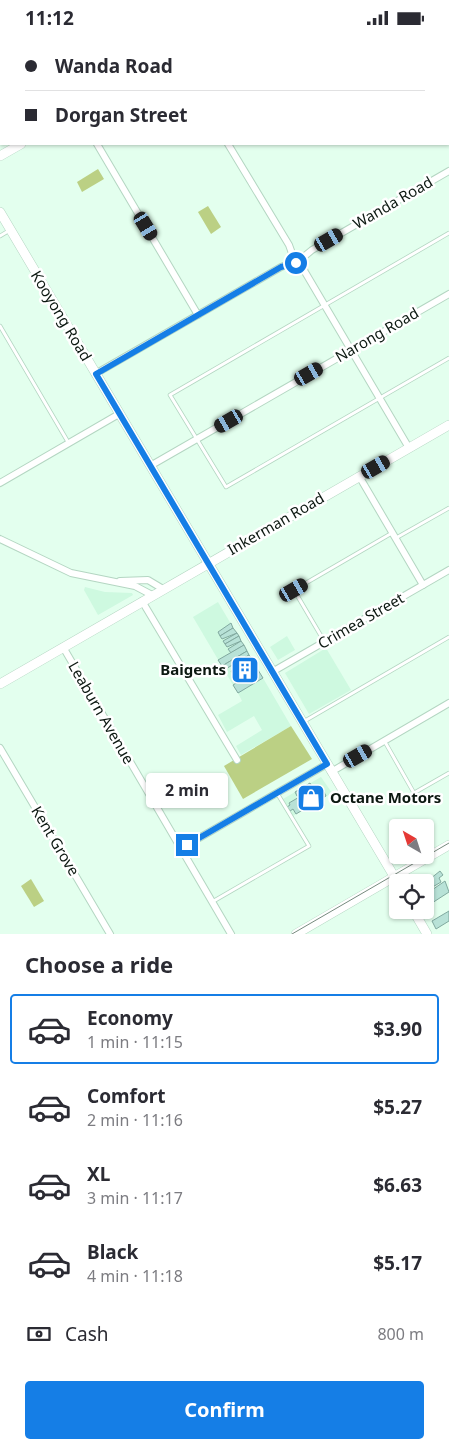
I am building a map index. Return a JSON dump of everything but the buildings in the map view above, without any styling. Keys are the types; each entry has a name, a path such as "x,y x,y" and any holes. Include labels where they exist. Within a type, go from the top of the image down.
{"street":[{"path":"0,156 18,145"},
{"path":"99,145 198,315"},
{"path":"229,145 409,448"},
{"name":"Wanda Road","path":"96,374 449,171"},
{"name":"Kooyong Road","path":"0,213 392,874"},
{"name":"Narong Road","path":"150,466 449,294"},
{"path":"0,483 119,414"},
{"name":"Inkerman Road","path":"0,684 449,425"},
{"path":"359,476 424,585"},
{"path":"0,539 66,571 142,588 152,595"},
{"name":"Crimea Street","path":"272,672 449,571"},
{"path":"109,582 144,580 154,582 163,589"},
{"path":"142,601 237,760"},
{"name":"Leaburn Avenue","path":"63,647 230,934"},
{"path":"180,849 277,793 384,741 449,703"},
{"name":"Kent Grove","path":"0,748 110,934"},
{"path":"405,874 449,845"},
{"path":"296,934 389,884"},
{"path":"418,919 427,934"}],"lane":[{"path":"0,236 10,230"},
{"path":"449,233 170,395 226,487 449,358"},
{"path":"0,326 69,443"},
{"path":"325,643 294,590 449,508"},
{"path":"302,723 449,637"},
{"path":"384,741 414,793 449,773"},
{"path":"212,902 309,846 277,793"}],"shaded area":[{"path":"85,587 105,592 132,593 133,595 98,615 84,590"},
{"path":"218,602 258,670 233,685 193,617"},
{"path":"287,636 295,650 278,660 270,647"},
{"path":"326,648 351,690 309,714 285,673"},
{"path":"263,678 291,726 241,755 236,746 262,730 254,716 227,732 218,715 242,701 238,693"},
{"name":"Octane Motors","path":"321,777 332,793 293,816 283,799"}],"green space":[{"path":"98,169 104,179 82,192 77,182"},
{"path":"208,206 221,227 211,234 198,212"},
{"path":"291,726 312,759 243,799 224,766"},
{"path":"31,879 44,901 34,907 21,886"}],"tram line":[{"path":"292,934 449,843"}],"place":[{"name":"Baigents","path":"245,670"},
{"name":"Octane Motors","path":"311,798"}],"route":[{"path":"187,845 327,764 96,374 281,267 296,263"}]}
